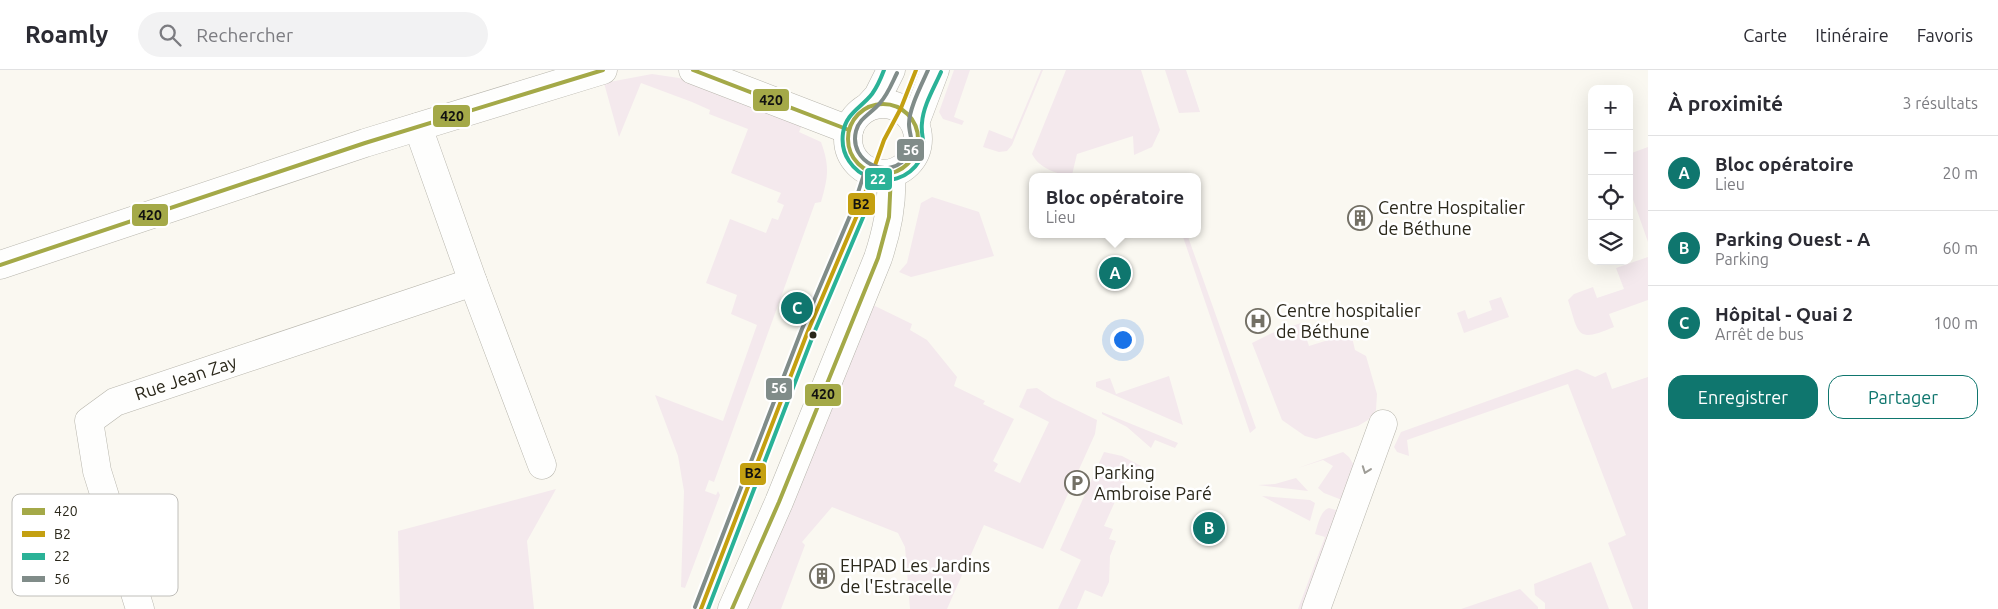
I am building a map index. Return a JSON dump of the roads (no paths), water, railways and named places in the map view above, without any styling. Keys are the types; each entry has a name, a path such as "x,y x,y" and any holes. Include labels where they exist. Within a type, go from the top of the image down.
{"street":[{"path":"0,265 418,127 603,70"},
{"path":"693,70 849,130"},
{"path":"868,107 885,104 894,106 905,112 915,123 918,133 916,154 909,164 901,170 890,174 877,174 860,166 852,155 848,143 849,130 856,116 878,96 891,70"},
{"path":"915,123 935,70"},
{"path":"418,127 473,282 542,466"},
{"path":"732,609 779,502 878,258 886,234 892,188 890,174"},
{"name":"Rue Jean Zay","path":"104,494 97,471 89,421 115,402 473,282"},
{"path":"1316,609 1383,424"},
{"name":"Rue Jean Zay","path":"136,596 140,609"}],"place":[{"name":"Centre Hospitalier de Béthune","path":"1360,218"},
{"name":"Bloc opératoire","path":"1115,273"},
{"name":"Hôpital - Quai 2","path":"797,308"},
{"name":"Centre hospitalier de Béthune","path":"1258,321"},
{"name":"Parking Ambroise Paré","path":"1077,483"},
{"name":"Parking Ouest - A","path":"1209,528"},
{"name":"EHPAD Les Jardins de l'Estracelle","path":"822,576"}]}
